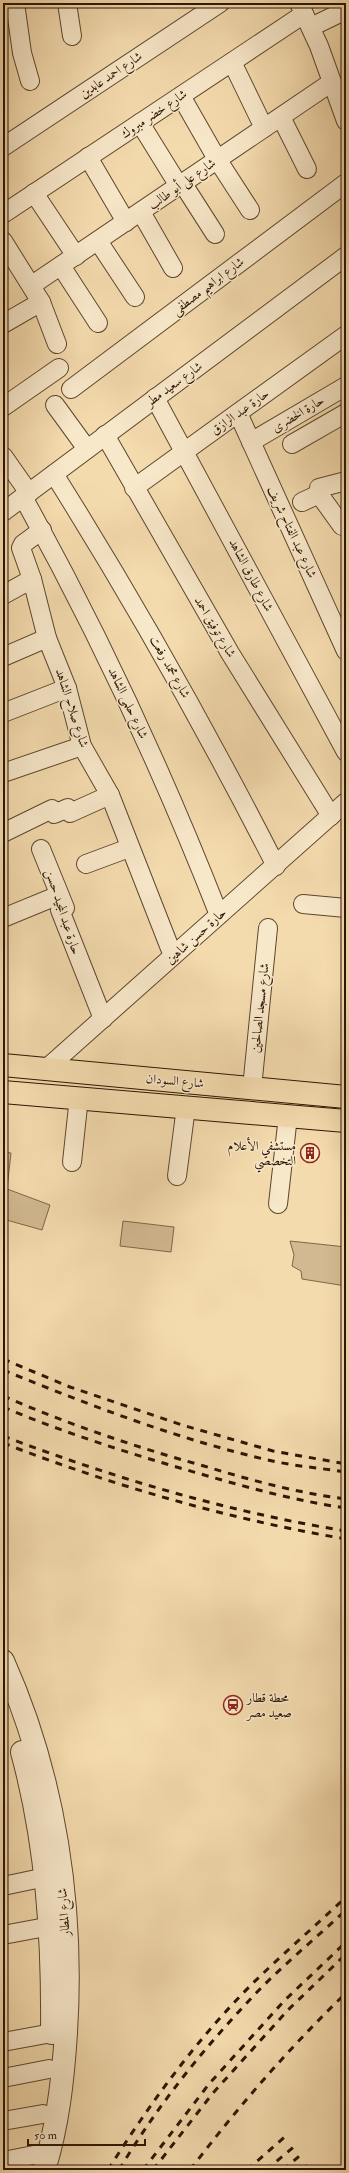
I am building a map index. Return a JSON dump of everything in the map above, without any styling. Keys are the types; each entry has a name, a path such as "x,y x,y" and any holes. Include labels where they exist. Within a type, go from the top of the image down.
{"main road":[{"name":"شارع السودان","path":"3,1065 346,1097"},
{"name":"شارع السودان","path":"3,1092 79,1097 346,1121"}],"street":[{"path":"15,3 22,53 30,81"},
{"path":"67,3 72,36"},
{"name":"شارع احمد عابدين","path":"3,147 220,3"},
{"name":"شارع خضر مبروك","path":"3,214 305,15 346,10"},
{"path":"305,15 332,82 346,122"},
{"path":"232,62 264,128"},
{"name":"شارع على أبو طالب","path":"32,285 332,82"},
{"path":"181,96 217,159 250,210"},
{"path":"281,117 307,169"},
{"path":"140,123 215,234"},
{"path":"88,157 173,268"},
{"name":"شارع ابراهيم مصطفى","path":"71,389 346,183"},
{"path":"34,193 76,256"},
{"path":"3,241 32,285 41,302 57,344"},
{"path":"98,241 135,297"},
{"name":"شارع سعيد مطر","path":"3,512 346,256"},
{"path":"61,266 98,323"},
{"path":"3,324 41,302"},
{"name":"حارة عبد الرازق","path":"134,488 346,335"},
{"path":"3,407 59,368"},
{"name":"حارة الخضرى","path":"251,442 346,386"},
{"name":"شارع طارق الشاهد","path":"155,398 185,451 346,752"},
{"path":"55,405 87,449"},
{"name":"شارع عبد الفتاح شريف","path":"238,413 346,651"},
{"path":"292,444 346,413"},
{"name":"شارع توفيق احمد","path":"105,435 230,654 331,816"},
{"name":"شارع حلمى الشاهد","path":"3,456 26,495 42,530 91,624 136,720 219,916"},
{"name":"شارع محمد رفعت","path":"54,474 152,634 228,772 276,866"},
{"path":"342,526 319,494 319,488 346,482"},
{"path":"302,502 319,494"},
{"name":"شارع صلاح الشاهد","path":"42,530 21,548 32,579 47,638 67,688 82,746 110,795 168,961"},
{"path":"3,595 32,579"},
{"path":"3,657 47,638"},
{"path":"3,713 67,688"},
{"path":"3,774 82,746"},
{"path":"3,833 52,809 54,814 68,808 70,813 110,795"},
{"name":"حارة حسن شاهين","path":"46,1069 276,866 346,802"},
{"path":"86,864 129,848"},
{"name":"حارة عبد المجيد حسن","path":"41,849 60,895 64,908 60,910 103,1019"},
{"path":"3,918 60,895"},
{"path":"303,904 346,908"},
{"name":"شارع مسجد الصالحين","path":"252,1088 268,928"},
{"path":"72,1162 79,1097"},
{"path":"177,1176 186,1107"},
{"path":"278,1204 288,1116"},
{"name":"شارع المطار","path":"3,1661 20,1698 36,1746 51,1804 62,1874 68,2007 61,2092 39,2162"},
{"name":"شارع المطار","path":"3,1698 23,1753 39,1826 46,1877 50,1926 52,2033 50,2070 43,2114 39,2162"},
{"path":"3,1886 46,1877"},
{"path":"3,1935 50,1926"},
{"path":"3,2042 52,2033"},
{"path":"3,2078 50,2070"},
{"path":"3,2121 43,2114"},
{"path":"3,2161 39,2162"}],"shaded area":[{"path":"3,1152 11,1153 7,1189 50,1205 42,1230 3,1219"},
{"path":"123,1221 174,1227 171,1252 120,1246"},
{"path":"290,1241 346,1247 346,1286 302,1279 301,1271 292,1266 294,1255"}],"railway":[{"path":"3,1359 70,1387 182,1425 273,1451 346,1464"},
{"path":"3,1370 68,1396 167,1432 200,1442 277,1462 346,1472"},
{"path":"3,1396 77,1425 178,1459 274,1486 346,1499"},
{"path":"3,1407 76,1435 176,1467 273,1494 346,1508"},
{"path":"3,1436 129,1480 215,1504 346,1531"},
{"path":"3,1443 45,1459 172,1500 258,1522 346,1539"},
{"path":"108,2170 140,2120 175,2072 232,2004 276,1961 346,1897"},
{"path":"119,2170 134,2145 167,2098 241,2009 292,1958 346,1910"},
{"path":"143,2170 209,2084 284,2001 346,1942"},
{"path":"153,2170 213,2093 288,2010 346,1954"},
{"path":"190,2170 265,2078 304,2035 346,1993"},
{"path":"247,2170 288,2134"},
{"path":"266,2170 296,2145"},
{"path":"283,2170 303,2153"},
{"path":"302,2170 310,2163"}],"place":[{"name":"مستشفي الأعلام التخصصي","path":"310,1153"},
{"name":"محطة قطار صعيد مصر","path":"233,1705"}]}
